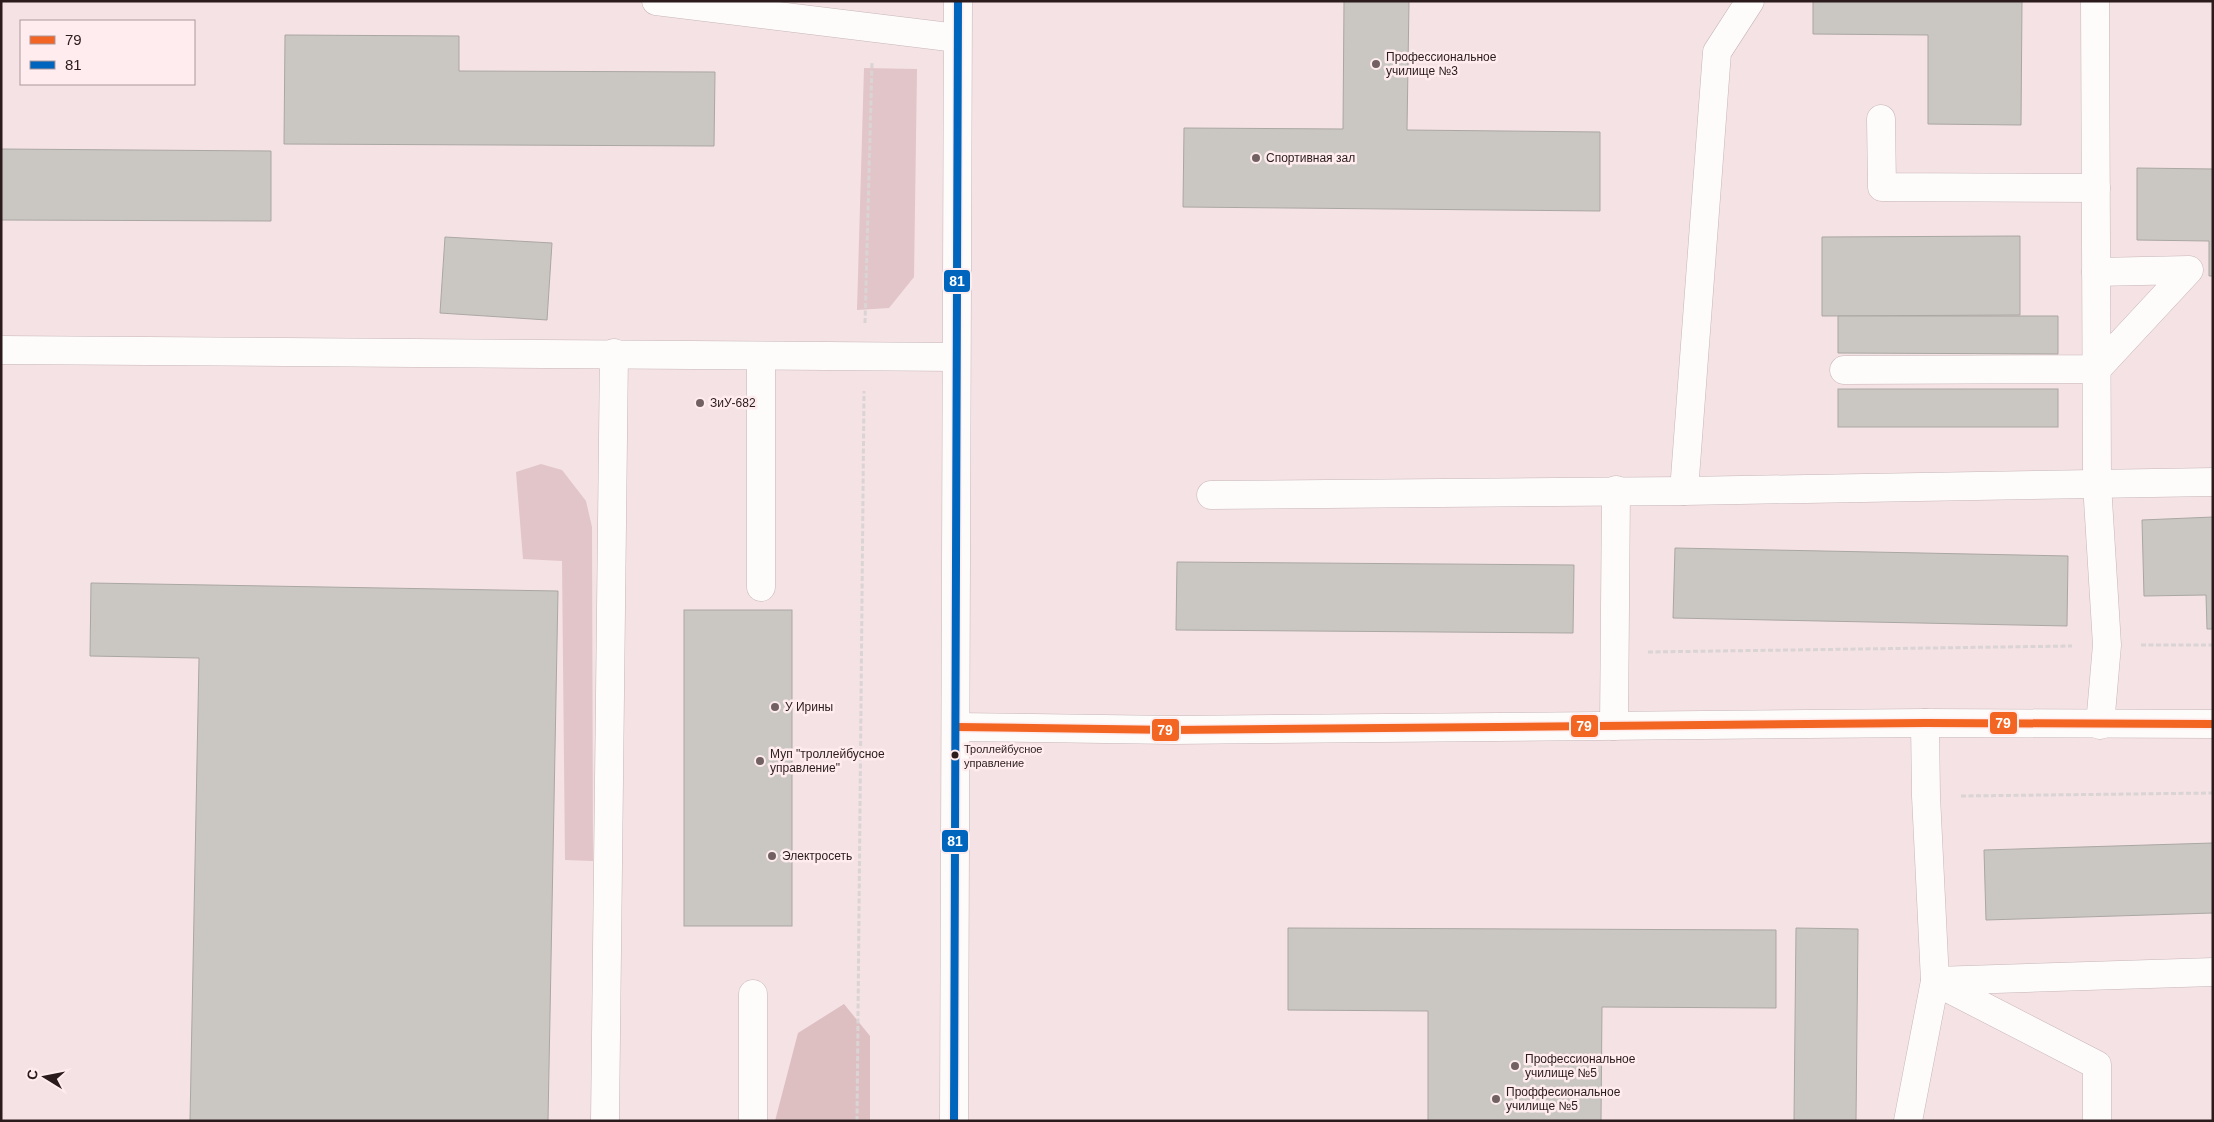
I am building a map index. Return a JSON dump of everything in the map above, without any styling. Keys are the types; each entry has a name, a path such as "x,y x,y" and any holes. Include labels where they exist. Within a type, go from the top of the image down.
{"street":[{"path":"656,1 801,10 873,27 957,38"},
{"path":"954,1121 958,1"},
{"path":"1684,491 1717,52 1750,1"},
{"path":"2095,1 2097,484 2107,645 2100,725"},
{"path":"1881,119 1882,188 2096,188"},
{"path":"1844,370 2097,369 2189,270 2096,272"},
{"path":"1,350 956,357"},
{"path":"605,1121 614,353"},
{"path":"761,356 761,587"},
{"path":"1211,495 1616,490 1684,491 2213,482"},
{"path":"1614,726 1616,490"},
{"path":"956,726 1174,730 1925,723 2213,724"},
{"path":"1908,1121 1935,982 1926,796 1925,723"},
{"path":"1935,982 2213,972"},
{"path":"1935,982 2097,1065 2097,1121"},
{"path":"753,994 753,1121"}],"path":[{"path":"858,1121 864,355 873,27"},
{"path":"1616,653 2213,645"},
{"path":"1926,796 2213,793"}],"shaded area":[{"path":"864,68 917,69 914,277 889,308 857,310"},
{"path":"541,464 562,470 586,501 592,527 593,861 565,860 562,561 523,559 516,472"},
{"path":"844,1004 870,1036 870,1121 775,1121 798,1033"}],"building":[{"name":"Профессиональное училище №3","path":"1344,1 1409,1 1407,130 1600,132 1600,211 1183,207 1184,128 1343,129"},
{"path":"1813,1 2022,1 2021,125 1928,124 1928,35 1813,34"},
{"path":"285,35 459,36 459,71 715,72 714,146 284,144"},
{"path":"1,149 271,151 271,221 1,220"},
{"path":"2137,168 2213,169 2213,276 2209,276 2209,241 2137,240"},
{"path":"2020,236 2020,315 1822,316 1822,237"},
{"path":"445,237 552,243 547,320 440,313"},
{"path":"1838,316 2058,316 2058,354 1838,353"},
{"path":"1838,389 2058,389 2058,427 1838,427"},
{"path":"2213,517 2213,629 2207,629 2206,595 2144,596 2142,520"},
{"path":"1675,548 2068,556 2067,626 1673,618"},
{"path":"1177,562 1574,565 1573,633 1176,630"},
{"path":"91,583 558,591 548,1121 190,1121 199,658 90,656"},
{"path":"684,610 792,610 792,926 684,926"},
{"path":"2213,843 2213,913 1986,920 1984,850"},
{"name":"Профессиональное училище №5","path":"1288,928 1776,930 1776,1008 1602,1007 1601,1121 1428,1121 1428,1011 1288,1010"},
{"path":"1796,928 1858,929 1856,1121 1794,1121"}],"transit line":[{"name":"81","path":"954,1121 958,1"},
{"name":"79","path":"956,727 1174,730 1925,723 2213,724"}],"place":[{"name":"Профессиональное училище №3","path":"1376,64"},
{"name":"Спортивная зал","path":"1256,158"},
{"name":"ЗиУ-682","path":"700,403"},
{"name":"У Ирины","path":"775,707"},
{"name":"Троллейбусное управление","path":"955,755"},
{"name":"Муп \"троллейбусное управление\"","path":"760,761"},
{"name":"Электросеть","path":"772,856"},
{"name":"Профессиональное училище №5","path":"1515,1066"},
{"name":"Проффесиональное училище №5","path":"1496,1099"}]}
